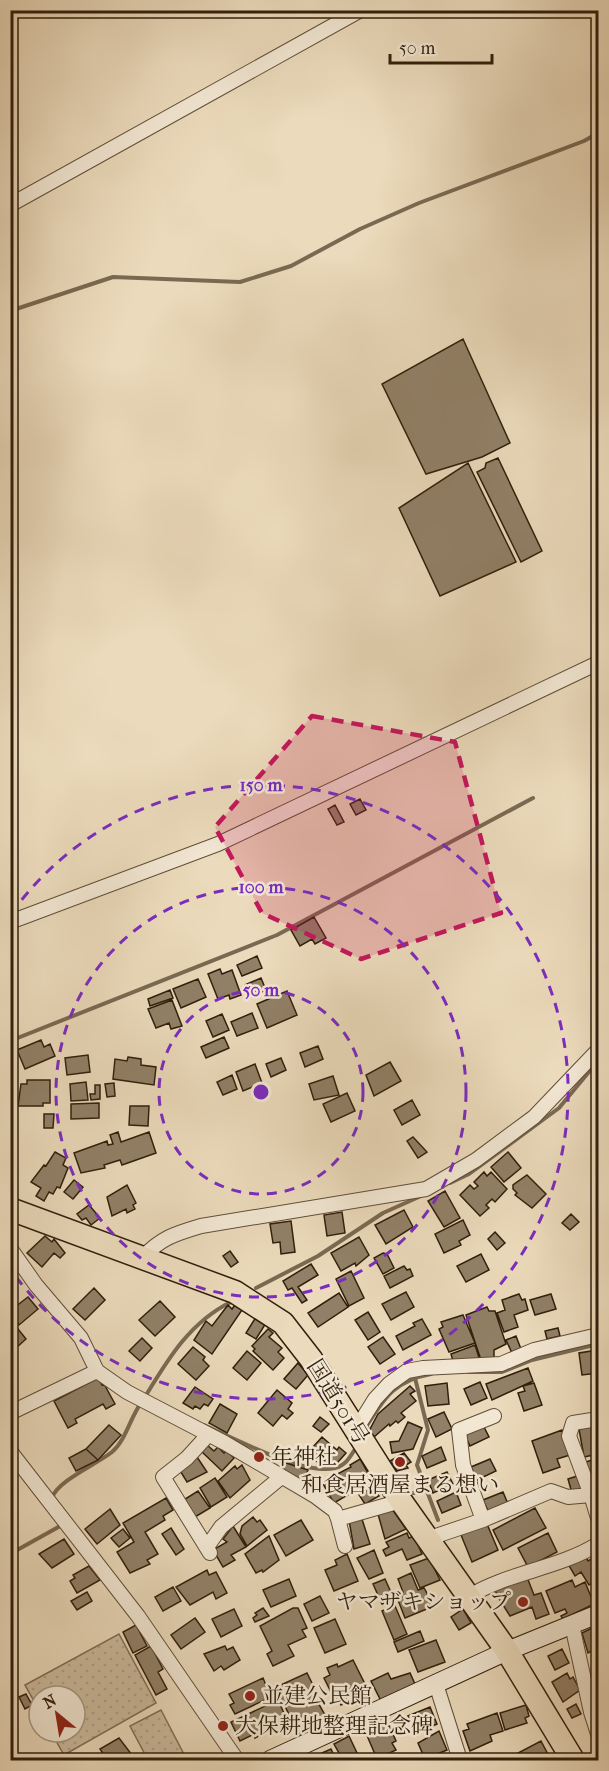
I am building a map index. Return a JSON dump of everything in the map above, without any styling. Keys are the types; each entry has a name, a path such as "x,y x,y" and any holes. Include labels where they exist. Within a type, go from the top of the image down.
{"highway":[{"name":"国道501号","path":"10,1209 235,1292 268,1311 297,1339 401,1501 507,1651 573,1761"}],"main road":[{"path":"270,1761 507,1651 598,1614"}],"street":[{"path":"10,205 361,10"},
{"path":"10,922 218,844 598,663"},
{"path":"142,1258 155,1244 167,1237 201,1226 426,1189 476,1160 534,1117 598,1050"},
{"path":"10,1248 36,1285 81,1338 97,1371 127,1392 225,1443 279,1478 315,1496 335,1511 345,1546"},
{"path":"355,1431 375,1399 389,1383 407,1371 423,1368 501,1364 534,1350 598,1335"},
{"path":"10,1413 97,1371"},
{"path":"483,1520 463,1465 459,1430 494,1416"},
{"path":"598,1419 573,1423 569,1436 598,1518"},
{"path":"208,1436 187,1458 163,1477 208,1550 221,1527 279,1478"},
{"path":"10,1451 138,1616 237,1761"},
{"path":"427,1539 483,1520 551,1491 568,1497 591,1495"},
{"path":"338,1519 401,1501"},
{"path":"468,1597 481,1589 559,1563 598,1545"},
{"path":"572,1625 598,1734"},
{"path":"436,1684 460,1761"}],"highlighted area":[{"path":"312,716 455,742 501,913 361,959 262,913 215,827"}],"shaded area":[{"path":"119,1634 156,1703 87,1742 87,1684 27,1684 27,1689 25,1685"},
{"path":"161,1710 187,1760 148,1760 130,1726"},
{"path":"58,1744 83,1744 64,1755"}],"building":[{"path":"463,339 510,443 482,457 426,474 382,384"},
{"path":"498,458 542,551 521,562 477,472 485,468 486,463"},
{"path":"468,463 516,562 440,596 399,508"},
{"path":"360,799 366,810 356,815 350,804"},
{"path":"335,805 344,822 337,825 328,809"},
{"path":"314,917 326,938 315,944 312,939 300,946 291,930"},
{"path":"257,956 262,968 242,976 237,965"},
{"path":"220,969 222,974 232,970 241,995 230,999 229,995 218,999 208,974"},
{"path":"261,978 266,990 250,997 245,985"},
{"path":"198,979 206,997 181,1008 173,989"},
{"path":"170,990 173,998 150,1006 148,999"},
{"path":"287,991 297,1015 267,1028 257,1004"},
{"path":"172,1000 182,1026 171,1029 169,1023 156,1028 148,1009"},
{"path":"252,1013 258,1028 237,1036 231,1022"},
{"path":"222,1014 229,1030 213,1037 206,1021"},
{"path":"224,1037 229,1048 206,1058 201,1047"},
{"path":"41,1040 44,1047 50,1044 55,1056 25,1069 17,1050"},
{"path":"318,1046 323,1059 305,1067 300,1053"},
{"path":"88,1055 90,1072 67,1075 65,1058"},
{"path":"128,1057 141,1059 141,1065 156,1067 154,1085 113,1079 115,1059 127,1061"},
{"path":"281,1058 286,1070 271,1077 266,1064"},
{"path":"390,1062 401,1081 374,1096 366,1075"},
{"path":"255,1064 262,1083 243,1091 236,1072"},
{"path":"232,1075 237,1089 223,1095 217,1082"},
{"path":"333,1076 339,1095 314,1100 309,1084"},
{"path":"27,1080 50,1080 50,1103 43,1103 43,1106 18,1106 21,1084 27,1084"},
{"path":"86,1082 88,1100 71,1101 70,1084"},
{"path":"114,1083 115,1096 107,1097 105,1084"},
{"path":"95,1085 100,1085 100,1099 91,1100 90,1094 95,1094"},
{"path":"347,1093 355,1111 331,1122 323,1104"},
{"path":"412,1100 420,1115 402,1125 394,1110"},
{"path":"99,1103 99,1118 71,1119 71,1104"},
{"path":"130,1106 149,1106 148,1126 129,1125"},
{"path":"44,1114 54,1114 53,1128 44,1128"},
{"path":"118,1132 121,1142 149,1132 156,1153 122,1165 120,1160 104,1165 105,1168 81,1173 74,1153 107,1141 108,1145 113,1144 110,1135"},
{"path":"413,1137 427,1152 418,1158 407,1141"},
{"path":"55,1152 66,1158 63,1165 68,1168 60,1188 57,1187 53,1194 49,1192 44,1201 36,1196 41,1188 31,1182"},
{"path":"508,1152 521,1168 504,1182 491,1167"},
{"path":"484,1172 487,1176 491,1172 507,1189 495,1202 492,1199 486,1205 489,1208 480,1216 460,1195 470,1185 474,1189 478,1186 474,1182"},
{"path":"527,1175 546,1194 532,1208 515,1195 517,1193 513,1189 513,1185"},
{"path":"74,1180 83,1187 73,1199 64,1192"},
{"path":"127,1185 136,1203 133,1205 135,1209 127,1213 126,1209 112,1216 107,1197"},
{"path":"445,1191 460,1218 444,1227 428,1201"},
{"path":"89,1205 100,1218 91,1225 86,1218 82,1220 77,1214"},
{"path":"404,1210 413,1227 386,1244 375,1225"},
{"path":"342,1212 345,1233 327,1236 324,1215"},
{"path":"571,1214 579,1222 570,1230 562,1223"},
{"path":"463,1220 470,1235 459,1241 461,1245 444,1253 435,1234"},
{"path":"291,1221 295,1252 281,1254 280,1242 273,1243 270,1224"},
{"path":"495,1232 505,1243 497,1250 488,1239"},
{"path":"45,1236 52,1242 54,1239 65,1253 60,1258 54,1253 42,1267 27,1253"},
{"path":"359,1237 369,1255 356,1266 355,1263 341,1271 331,1253"},
{"path":"230,1251 238,1262 231,1267 223,1256"},
{"path":"383,1253 387,1254 394,1268 383,1274 374,1258"},
{"path":"481,1254 489,1270 466,1282 457,1266"},
{"path":"311,1264 318,1275 298,1287 307,1300 302,1303 292,1288 288,1290 283,1281"},
{"path":"404,1266 407,1270 410,1269 413,1276 390,1288 384,1276"},
{"path":"351,1271 364,1298 349,1306 336,1279"},
{"path":"94,1288 105,1300 85,1320 73,1309"},
{"path":"406,1292 414,1307 391,1320 382,1304"},
{"path":"339,1293 348,1307 318,1327 308,1313"},
{"path":"519,1294 522,1300 525,1299 528,1310 514,1315 518,1327 504,1332 497,1313 505,1310 502,1300"},
{"path":"551,1294 556,1309 535,1315 530,1300"},
{"path":"28,1297 38,1309 19,1325 10,1311"},
{"path":"160,1301 175,1317 155,1336 139,1320"},
{"path":"228,1305 232,1309 235,1305 242,1310 212,1354 194,1340 206,1321 212,1326"},
{"path":"487,1307 489,1311 495,1311 506,1344 494,1350 494,1363 482,1363 466,1315"},
{"path":"368,1312 380,1332 368,1340 355,1320"},
{"path":"463,1315 475,1343 449,1352 439,1329 443,1327 441,1322"},
{"path":"256,1317 266,1323 256,1339 246,1333"},
{"path":"422,1319 431,1335 403,1350 396,1336 415,1326 413,1323"},
{"path":"558,1328 560,1336 547,1339 545,1331"},
{"path":"18,1329 26,1339 17,1347 10,1335"},
{"path":"268,1329 273,1333 269,1337 282,1348 278,1352 284,1358 273,1370 253,1351 255,1349 252,1346"},
{"path":"516,1336 521,1349 512,1353 506,1340"},
{"path":"383,1337 395,1354 380,1364 368,1347"},
{"path":"142,1338 152,1348 140,1361 129,1351"},
{"path":"475,1345 481,1364 454,1365 451,1354"},
{"path":"193,1347 205,1357 203,1360 209,1366 196,1380 178,1364"},
{"path":"598,1350 598,1373 582,1375 579,1353"},
{"path":"247,1351 261,1363 247,1380 233,1368"},
{"path":"298,1363 308,1375 296,1389 284,1379"},
{"path":"528,1368 533,1381 492,1400 486,1384"},
{"path":"98,1378 115,1404 106,1409 103,1404 75,1419 77,1423 68,1428 54,1401"},
{"path":"480,1382 487,1398 471,1405 464,1389"},
{"path":"447,1383 449,1404 428,1406 425,1386"},
{"path":"534,1383 542,1405 524,1411 518,1393 525,1391 523,1386"},
{"path":"410,1386 415,1391 410,1394 416,1401 401,1413 405,1417 398,1423 396,1421 390,1426 389,1424 374,1437 369,1431 378,1414"},
{"path":"195,1387 213,1399 208,1406 204,1404 200,1409 195,1406 193,1409 183,1403"},
{"path":"277,1390 292,1403 288,1409 293,1413 287,1419 282,1415 273,1426 258,1413"},
{"path":"220,1404 237,1414 227,1433 209,1423"},
{"path":"444,1412 452,1429 436,1437 428,1419"},
{"path":"320,1417 329,1424 321,1432 313,1426"},
{"path":"408,1422 422,1428 413,1449 392,1453 390,1442 399,1441"},
{"path":"109,1425 121,1435 98,1460 86,1449"},
{"path":"483,1425 489,1437 470,1446 464,1433"},
{"path":"598,1425 598,1454 584,1457 579,1429"},
{"path":"562,1430 570,1455 557,1459 560,1467 543,1473 532,1441"},
{"path":"322,1437 337,1450 339,1447 346,1453 337,1463 328,1464 322,1459 319,1463 313,1459 310,1462 304,1457"},
{"path":"207,1445 214,1451 218,1447 224,1453 226,1450 234,1458 222,1471 201,1451"},
{"path":"441,1447 446,1460 427,1468 422,1456"},
{"path":"86,1449 98,1460 76,1471 69,1458"},
{"name":"和食居酒屋まる想い","path":"404,1453 411,1462 406,1465 408,1468 397,1471 390,1461"},
{"path":"197,1457 207,1472 187,1482 179,1469"},
{"path":"598,1458 598,1474 590,1476 586,1462"},
{"path":"360,1459 368,1473 372,1470 378,1481 372,1484 379,1496 365,1504 356,1490 334,1503 322,1482 351,1467 350,1465"},
{"path":"490,1459 496,1471 477,1480 471,1467"},
{"path":"283,1462 308,1470 304,1481 279,1472"},
{"path":"242,1465 250,1480 230,1498 218,1481 235,1466 237,1469"},
{"path":"447,1472 453,1484 433,1493 428,1480"},
{"path":"580,1475 584,1489 572,1493 568,1479"},
{"path":"215,1478 227,1497 211,1507 200,1488"},
{"path":"198,1491 210,1508 195,1517 182,1501"},
{"path":"456,1492 461,1505 442,1513 437,1501"},
{"path":"503,1492 508,1504 489,1513 483,1500"},
{"path":"166,1498 173,1510 163,1516 165,1520 145,1532 158,1554 147,1560 150,1564 130,1573 117,1552 134,1542 123,1523"},
{"path":"535,1508 546,1528 503,1550 493,1530"},
{"path":"110,1509 120,1525 97,1544 85,1529"},
{"path":"393,1510 406,1529 385,1539 378,1514"},
{"path":"361,1516 370,1544 354,1549 349,1520"},
{"path":"253,1517 257,1522 260,1520 267,1530 247,1546 240,1534 242,1526"},
{"path":"301,1520 313,1540 286,1556 274,1535"},
{"path":"487,1524 498,1550 472,1562 461,1535"},
{"path":"233,1526 246,1547 231,1555 235,1560 223,1567 213,1550 227,1542 223,1539"},
{"path":"171,1528 184,1549 176,1555 162,1534"},
{"path":"123,1529 130,1538 119,1547 111,1538"},
{"path":"407,1533 409,1538 414,1536 422,1554 407,1560 402,1549 386,1556 383,1550 389,1547 386,1542"},
{"path":"548,1533 557,1552 528,1567 518,1548"},
{"path":"269,1536 279,1560 263,1572 262,1570 256,1573 245,1554"},
{"path":"64,1539 74,1554 52,1568 39,1554"},
{"path":"374,1550 383,1573 369,1579 357,1558"},
{"path":"347,1554 358,1581 334,1591 325,1570 337,1565 335,1560"},
{"path":"598,1555 598,1579 589,1585 581,1572 575,1576 568,1564 586,1557 588,1561"},
{"path":"429,1558 440,1580 420,1588 410,1565"},
{"path":"89,1566 100,1580 77,1593 70,1581 75,1578 73,1575"},
{"path":"207,1570 209,1575 216,1572 227,1593 216,1599 213,1592 190,1605 176,1587"},
{"path":"411,1573 418,1590 424,1588 433,1604 405,1618 396,1595 403,1592 398,1579"},
{"name":"ヤマザキショップ","path":"527,1577 534,1595 541,1593 549,1614 536,1619 532,1607 510,1616 498,1597 495,1590"},
{"path":"289,1579 296,1596 271,1607 263,1590"},
{"path":"385,1579 394,1599 382,1604 373,1584"},
{"path":"572,1580 575,1587 585,1582 594,1604 563,1619 561,1616 567,1613 565,1609 555,1613 546,1591"},
{"path":"173,1587 181,1601 163,1611 155,1597"},
{"path":"87,1592 92,1601 77,1610 71,1601"},
{"path":"320,1596 329,1613 312,1621 304,1604"},
{"path":"395,1606 407,1634 394,1640 382,1611"},
{"path":"263,1608 269,1616 255,1622 253,1618 257,1615 255,1613"},
{"path":"293,1608 298,1608 307,1628 302,1630 306,1637 288,1645 294,1656 273,1666 267,1654 272,1651 260,1626"},
{"path":"234,1609 242,1626 221,1637 212,1619"},
{"path":"463,1609 471,1623 459,1630 451,1617"},
{"path":"195,1618 205,1632 181,1649 171,1635"},
{"path":"335,1619 346,1644 325,1653 314,1628"},
{"path":"136,1625 147,1646 133,1653 123,1632"},
{"path":"598,1625 598,1648 588,1653 582,1633"},
{"path":"420,1631 424,1641 398,1652 394,1642"},
{"path":"436,1640 445,1662 418,1672 409,1650"},
{"path":"151,1646 163,1669 158,1672 167,1689 156,1695 135,1655"},
{"path":"225,1646 227,1650 233,1647 240,1660 224,1670 221,1666 214,1671 204,1654"},
{"path":"562,1649 569,1663 555,1670 548,1656"},
{"path":"353,1660 367,1688 356,1693 358,1697 341,1705 339,1701 336,1702 324,1678 330,1675 327,1668 337,1664 338,1667"},
{"path":"307,1673 315,1689 311,1690 330,1724 300,1738 276,1687"},
{"path":"388,1673 391,1679 410,1673 415,1684 381,1701 371,1681"},
{"path":"567,1673 570,1679 573,1677 580,1690 563,1702 552,1682"},
{"name":"並建公民館","path":"263,1678 271,1697 235,1714 230,1705 234,1703 229,1694"},
{"path":"26,1694 27,1708 25,1709 19,1697"},
{"path":"278,1700 288,1722 263,1731 264,1733 255,1738 254,1734 240,1741 231,1722"},
{"path":"576,1704 581,1714 572,1718 567,1709"},
{"path":"526,1705 529,1716 525,1718 527,1723 505,1730 500,1713"},
{"path":"430,1707 437,1724 416,1733 408,1716"},
{"path":"497,1713 503,1731 490,1735 492,1741 470,1751 463,1731 469,1729 467,1724"},
{"path":"387,1721 396,1741 392,1743 396,1750 377,1759 365,1731"},
{"path":"439,1731 447,1750 425,1759 418,1743"},
{"path":"349,1736 358,1755 343,1760 334,1744"},
{"path":"119,1738 132,1755 122,1760 107,1760 100,1749"},
{"path":"541,1741 551,1760 522,1760 518,1753"},
{"path":"331,1749 336,1760 306,1760"}],"waterway":[{"path":"10,311 113,277 240,282 291,266 360,229 419,203 584,141 598,133"},
{"path":"10,1041 277,935 533,798"},
{"path":"450,1183 469,1174 559,1108 598,1061"},
{"path":"256,1288 318,1256 383,1213 421,1196"},
{"path":"145,1397 181,1343 216,1310 231,1302"},
{"path":"468,1372 502,1372 532,1360 598,1344"},
{"path":"364,1430 384,1401 398,1387 407,1381 431,1374"},
{"path":"415,1378 428,1430 417,1465 438,1520"},
{"path":"52,1498 61,1485 117,1447 141,1403"},
{"path":"204,1425 269,1454 322,1469 343,1465 357,1446"},
{"path":"413,1493 426,1489"},
{"path":"10,1554 62,1525"}],"place":[{"name":"年神社","path":"259,1457"},
{"name":"和食居酒屋まる想い","path":"400,1462"},
{"name":"ヤマザキショップ","path":"523,1602"},
{"name":"並建公民館","path":"250,1696"},
{"name":"大保耕地整理記念碑","path":"223,1726"}]}
